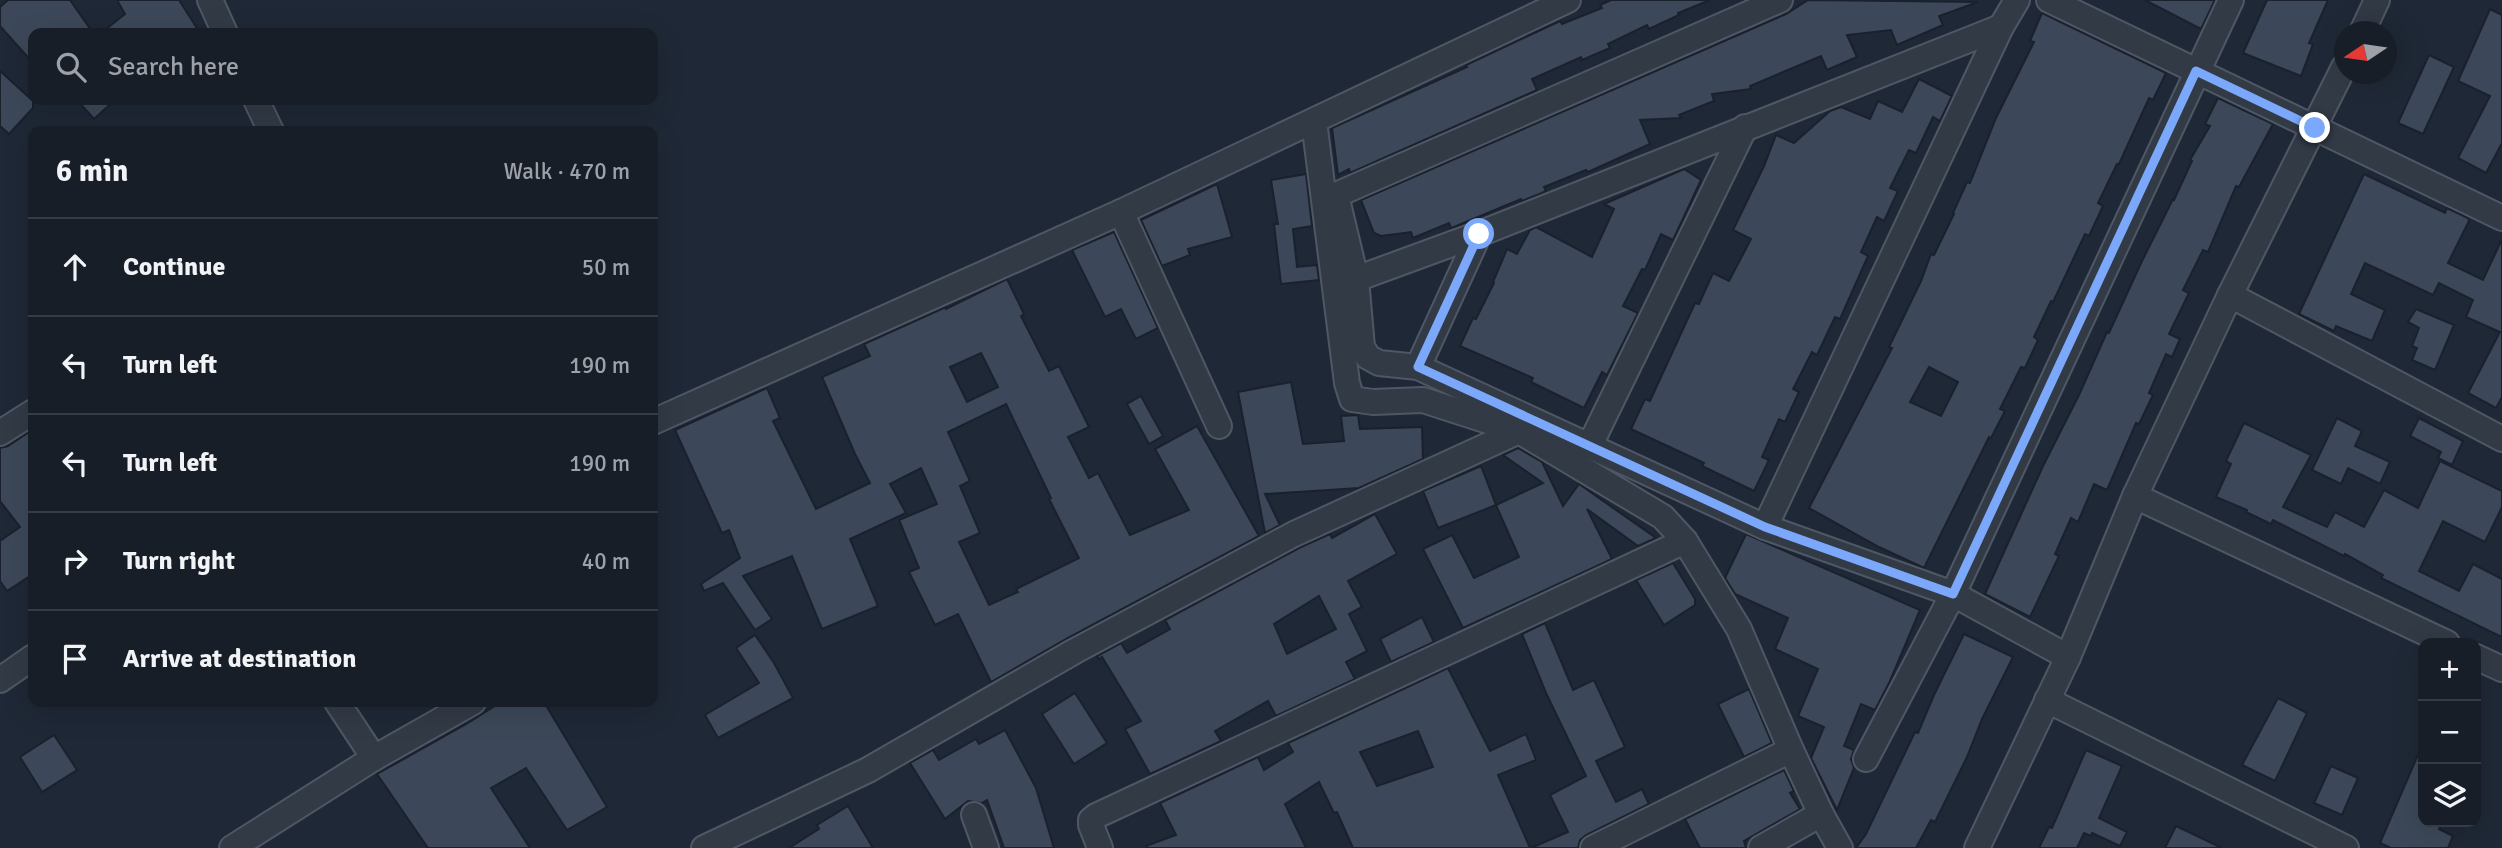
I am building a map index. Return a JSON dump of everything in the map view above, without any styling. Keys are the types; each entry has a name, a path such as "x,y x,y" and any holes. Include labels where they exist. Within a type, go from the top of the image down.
{"street":[{"path":"210,0 223,28"},
{"path":"658,420 1121,212 1568,0"},
{"path":"1780,0 1336,195 1356,279 1362,347 1368,357 1378,363 1418,367 1765,527 1953,594 2068,657"},
{"path":"1765,527 2001,27 2017,0"},
{"path":"2049,0 2502,218"},
{"path":"1866,759 1953,594 2231,0"},
{"path":"2367,21 2377,0"},
{"path":"1356,279 1479,234 2001,27"},
{"path":"1977,848 2068,657 2134,496 2230,295 2336,84"},
{"path":"258,105 269,126"},
{"path":"1314,121 1347,383 1352,399 1373,402 1423,400 1519,431 1663,517 1685,541 1739,629 1791,750 1840,848"},
{"path":"1590,445 1745,127"},
{"path":"1121,212 1219,426"},
{"path":"1418,367 1479,234"},
{"path":"2230,295 2502,439"},
{"path":"0,433 28,415"},
{"path":"704,848 868,770 1075,651 1294,534 1519,431"},
{"path":"2134,496 2436,638"},
{"path":"1100,848 1091,825 1091,820 1096,816 1685,541"},
{"path":"2481,659 2502,669"},
{"path":"0,680 28,660"},
{"path":"2048,700 2346,848"},
{"path":"340,707 374,758"},
{"path":"232,848 374,758 464,707"},
{"path":"1593,848 1791,750"},
{"path":"1761,848 1821,814"},
{"path":"974,815 986,848"}],"building":[{"path":"8,0 70,0 90,28 28,28 28,57 0,26 0,7"},
{"path":"117,0 179,0 197,28 107,28 125,14"},
{"path":"1611,0 1710,0 1649,29 1647,25 1608,44 1610,48 1582,60 1581,57 1532,79 1537,90 1350,173 1349,169 1338,175 1332,128 1467,67 1466,65 1560,21 1562,24 1602,8 1600,5"},
{"path":"1808,0 1978,2 1939,16 1943,25 1897,45 1891,30 1847,35 1857,57 1827,70 1821,56 1750,86 1751,89 1712,94 1714,101 1679,115 1681,118 1640,120 1650,144 1588,172 1586,170 1544,187 1546,191 1522,201 1521,199 1454,227 1451,228 1449,223 1413,238 1411,232 1381,236 1374,233 1361,200 1786,14"},
{"path":"2145,0 2215,0 2201,29"},
{"path":"2267,0 2328,0 2309,43 2313,44 2301,76 2243,53"},
{"path":"2490,9 2502,15 2502,143 2486,173 2458,158 2490,96 2458,81"},
{"path":"2042,13 2166,73 2153,100 2149,98 2098,203 2103,206 2089,236 2085,234 2053,302 2051,301 2034,337 2038,340 2025,368 2021,367 2000,409 2005,411 1991,438 1989,437 1924,568 1879,547 1809,508 1892,348 1889,347 1931,254 1934,255 1967,182 1970,183 1996,118 2034,42 2030,41","holes":["1929,367 1958,382 1941,416 1910,402"]},
{"path":"2429,55 2454,67 2423,134 2398,123"},
{"path":"0,71 28,96 28,105 33,105 33,108 9,134 0,126"},
{"path":"1919,79 1952,96 1940,121 1933,117 1916,153 1909,150 1890,188 1898,191 1884,221 1877,217 1861,252 1868,256 1840,319 1835,317 1817,355 1812,352 1793,389 1799,392 1785,422 1779,419 1762,457 1769,460 1754,491 1702,466 1704,463 1631,429 1645,399 1650,401 1695,303 1699,304 1713,273 1729,281 1751,239 1733,230 1776,135 1794,143 1830,111 1841,107 1870,119 1878,101 1902,112"},
{"path":"2218,98 2273,124 2239,187 2236,186 2208,252 2203,250 2183,290 2189,293 2169,334 2180,339 2172,357 2166,354 2149,393 2153,395 2139,424 2136,423 2107,490 2094,484 2078,522 2071,518 2055,554 2059,556 2030,617 1985,594 2107,332 2109,333 2174,200 2192,161 2190,160 2210,126 2205,124"},
{"path":"81,105 109,105 94,119"},
{"path":"1684,169 1701,180 1673,240 1661,234 1645,270 1642,269 1623,306 1638,313 1607,375 1602,372 1584,408 1531,382 1533,378 1460,346 1494,283 1507,249 1517,254 1530,230 1536,227 1592,257 1614,209 1604,204"},
{"path":"1306,174 1312,226 1293,229 1297,267 1317,265 1319,280 1281,284 1274,224 1278,224 1271,180"},
{"path":"2364,174 2445,213 2447,208 2468,218 2469,221 2448,263 2483,280 2502,239 2502,397 2496,408 2468,393 2500,332 2466,317 2473,300 2439,283 2433,295 2365,263 2351,294 2385,310 2372,341 2336,326 2334,331 2299,314"},
{"path":"1217,184 1232,237 1188,249 1190,255 1162,266 1141,220"},
{"path":"1114,232 1158,328 1136,339 1121,309 1105,317 1072,250"},
{"path":"1007,279 1024,314 1021,316 1049,371 1059,366 1089,427 1068,437 1089,478 1098,473 1130,535 1189,510 1155,449 1197,426 1259,536 991,682 958,614 935,625 909,572 919,568 899,520 937,504 921,468 890,484 906,513 850,539 878,606 822,629 792,556 743,576 772,619 755,630 723,583 704,591 701,584 740,558 729,530 722,533 675,430 767,388 780,418 773,421 816,509 870,483 822,377 870,356 864,344","holes":["981,353 998,387 967,402 950,367","1006,404 1079,558 989,605 959,542 980,533 960,486 970,481 948,432"]},
{"path":"2416,309 2454,325 2435,370 2412,360 2417,348 2412,346 2419,328 2408,322"},
{"path":"1291,382 1303,444 1344,441 1341,416 1358,415 1360,429 1422,427 1423,459 1359,488 1265,494 1280,525 1265,533 1238,392"},
{"path":"1141,396 1163,436 1149,444 1127,404"},
{"path":"2337,418 2362,431 2355,446 2390,462 2380,484 2348,468 2341,484 2312,470"},
{"path":"2419,418 2463,441 2452,465 2438,458 2441,452 2410,436"},
{"path":"2244,423 2311,455 2283,507 2327,527 2335,512 2364,527 2384,490 2418,508 2440,461 2502,491 2502,507 2485,542 2443,521 2419,571 2459,591 2473,564 2502,579 2502,637 2381,578 2383,575 2345,554 2344,556 2273,520 2271,524 2216,497 2231,464 2226,461"},
{"path":"28,433 28,577 7,591 0,581 0,541 20,527 0,501 0,448"},
{"path":"1518,448 1542,462 1563,506 1579,484 1656,538 1638,546 1587,509 1612,559 1463,628 1423,549 1452,535 1474,578 1519,557 1496,505 1543,483 1503,455"},
{"path":"1481,466 1496,505 1438,528 1423,491"},
{"path":"1375,514 1397,554 1348,581 1362,607 1349,614 1367,651 1346,662 1355,679 1276,716 1268,701 1215,731 1221,741 1150,774 1125,729 1141,721 1102,657 1099,659 1097,656 1121,643 1127,653 1170,629 1165,620 1301,547 1330,534 1332,538","holes":["1319,596 1336,629 1287,654 1274,624"]},
{"path":"1746,534 1920,610 1875,710 1861,704 1844,746 1854,750 1851,759 1854,768 1837,810 1811,758 1824,727 1798,716 1818,669 1775,649 1788,618 1735,594 1725,578"},
{"path":"1673,563 1695,599 1695,605 1664,625 1636,580"},
{"path":"1422,617 1434,642 1391,662 1380,639"},
{"path":"1545,623 1573,690 1594,680 1625,747 1596,761 1616,802 1642,789 1649,804 1586,835 1580,840 1578,848 1531,848 1568,832 1550,795 1586,776 1546,693 1522,634"},
{"path":"1964,634 2013,657 1935,822 1931,820 1916,848 1856,848 1866,834 1915,732 1918,733"},
{"path":"755,635 793,698 718,738 705,715 759,683 736,648"},
{"path":"1448,668 1490,751 1526,734 1536,760 1498,775 1530,848 1353,848 1337,812 1334,813 1319,782 1285,804 1306,848 1147,848 1146,846 1176,835 1160,803 1258,757 1264,770 1293,752 1288,743","holes":["1418,731 1433,767 1377,786 1360,752"]},
{"path":"1749,689 1772,743 1744,757 1718,704"},
{"path":"1075,693 1107,743 1074,764 1042,714"},
{"path":"2278,698 2307,713 2275,781 2242,765"},
{"path":"493,707 547,707 607,807 567,830 526,768 491,788 530,848 428,848 377,774"},
{"path":"1005,730 1036,788 1054,848 1004,848 987,800 982,803 968,801 945,819 910,763 933,750 939,760 976,739 979,744"},
{"path":"54,735 77,770 42,792 20,757"},
{"path":"2086,750 2122,766 2099,818 2127,832 2120,846 2092,833 2091,836 2084,833 2077,848 2039,848 2049,827 2052,828"},
{"path":"2418,755 2418,827 2440,827 2439,829 2453,836 2448,848 2391,848 2380,843"},
{"path":"2331,766 2358,778 2342,815 2314,803"},
{"path":"1784,770 1794,791 1790,793 1800,809 1744,841 1746,848 1700,848 1685,819"},
{"path":"848,806 873,848 789,848 819,829 817,825"},
{"path":"2176,826 2222,848 2165,848"}],"route":[{"path":"1479,234 1418,367 1765,527 1953,594 2196,71 2315,128"}]}
